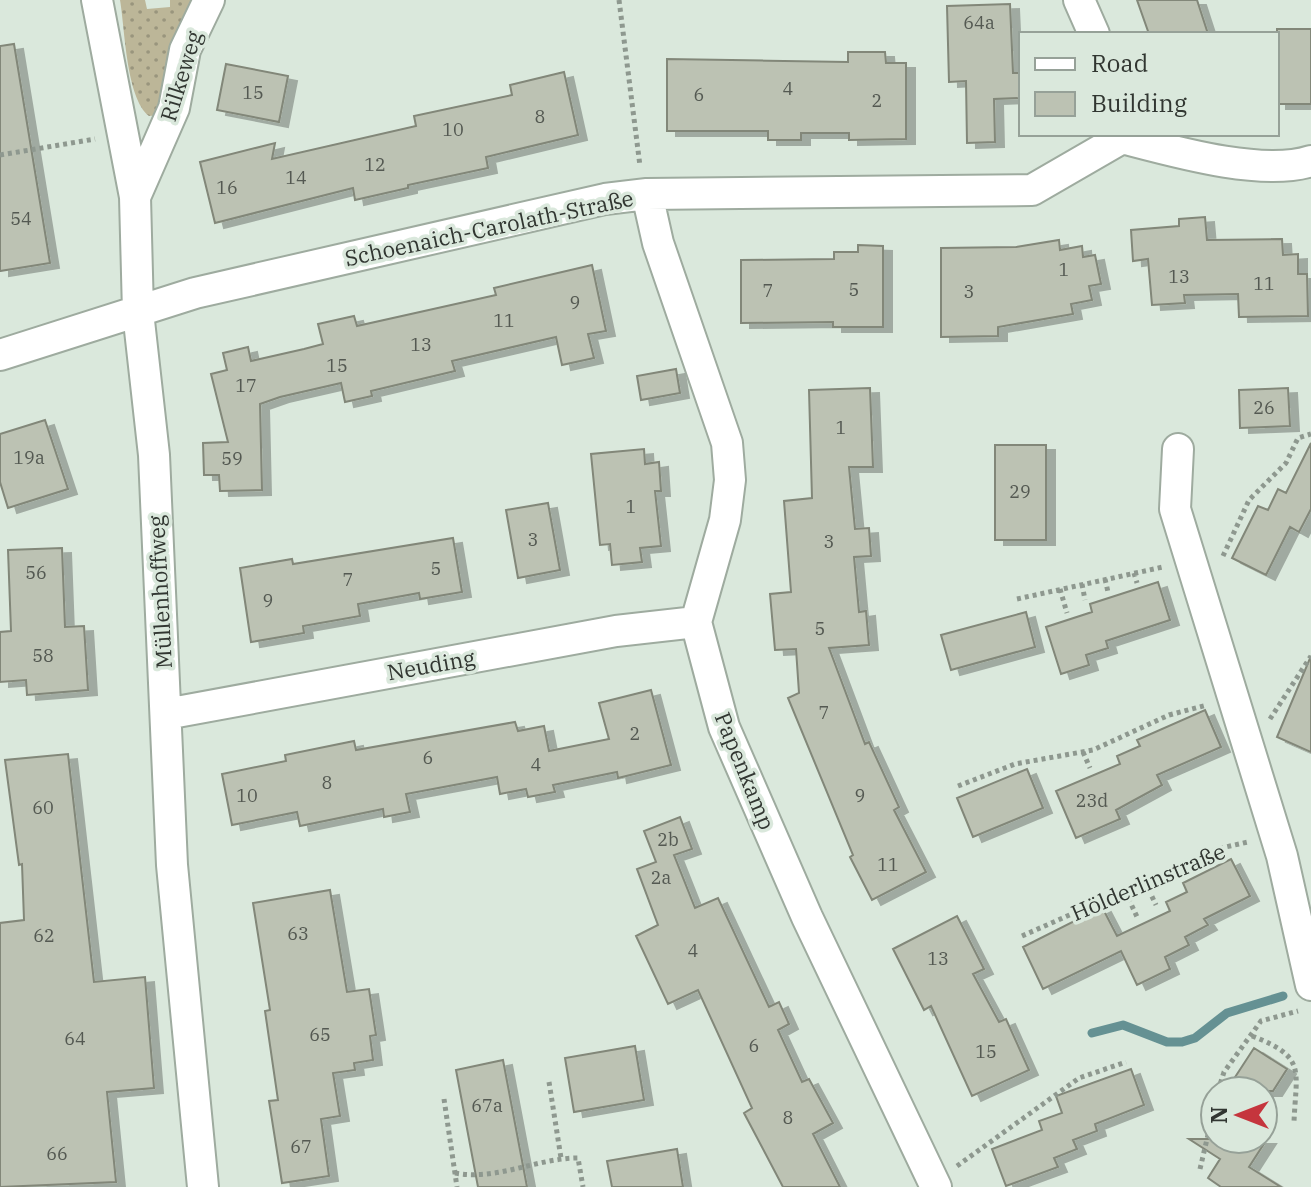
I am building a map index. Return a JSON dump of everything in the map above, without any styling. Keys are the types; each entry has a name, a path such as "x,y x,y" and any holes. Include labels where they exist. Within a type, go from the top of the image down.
{"street":[{"name":"Müllenhoffweg","path":"97,0 135,197 138,312 154,455 172,865 203,1187"},
{"name":"Rilkeweg","path":"135,197 174,108 185,50 209,0"},
{"path":"1079,0 1093,32"},
{"name":"Schoenaich-Carolath-Straße","path":"0,355 210,290 605,199 647,194 1032,190 1121,136"},
{"path":"1121,136 1201,158 1292,167 1311,161"},
{"path":"647,194 658,243 727,443 730,480 725,520 696,622"},
{"path":"1178,449 1175,509 1276,836 1311,985"},
{"name":"Neuding","path":"166,714 616,631 696,622"},
{"name":"Papenkamp","path":"696,622 724,727 807,917 935,1185"}],"path":[{"path":"619,0 637,151 647,194"},
{"path":"0,155 123,134"},
{"path":"1202,598 1249,500 1286,463 1298,438 1311,434"},
{"path":"1017,599 1191,561"},
{"path":"1134,573 1137,583"},
{"path":"1105,579 1108,592"},
{"path":"1082,584 1085,600"},
{"path":"1060,589 1067,613"},
{"path":"1249,749 1311,656"},
{"path":"958,786 1015,764 1083,752 1169,715 1202,705 1235,703"},
{"path":"1083,752 1090,768"},
{"name":"Hölderlinstraße","path":"1022,936 1221,848 1276,836"},
{"path":"1169,871 1175,885"},
{"path":"1145,882 1156,905"},
{"path":"1125,891 1138,919"},
{"path":"1223,1075 1261,1021 1311,1008"},
{"path":"1252,1036 1282,1047 1296,1070 1294,1122"},
{"path":"935,1185 1079,1078 1126,1062"},
{"path":"549,1082 561,1158"},
{"path":"444,1099 457,1187"},
{"path":"1200,1169 1203,1155"},
{"path":"455,1173 472,1176 561,1158 578,1158 583,1187"}],"shaded area":[{"path":"120,0 145,0 147,9 170,7 170,0 195,0 161,115 149,116 135,94"}],"building":[{"path":"1137,0 1197,0 1207,32 1148,32"},
{"path":"1010,4 1013,73 1019,73 1019,98 994,99 995,142 967,143 966,81 949,82 947,6"},
{"path":"1277,29 1311,29 1311,104 1279,104"},
{"path":"14,44 50,263 0,271 0,46"},
{"path":"848,52 885,52 886,63 906,63 906,139 849,140 849,133 801,133 801,140 768,140 768,131 667,131 667,59 848,62"},
{"path":"226,64 288,76 279,122 217,110"},
{"path":"564,72 578,135 486,157 488,168 408,185 408,188 355,200 353,188 215,223 200,162 275,143 272,159 416,126 414,116 512,95 510,85"},
{"path":"1205,217 1207,240 1282,239 1283,255 1298,254 1298,274 1307,274 1308,316 1239,317 1238,294 1184,295 1185,303 1152,305 1148,259 1133,261 1131,230 1179,226 1179,219"},
{"path":"1059,240 1060,250 1082,246 1083,257 1095,255 1101,284 1089,286 1092,300 1071,304 1073,314 998,327 998,336 941,337 941,248 1016,247"},
{"path":"858,245 883,246 883,327 833,327 833,322 741,323 741,260 834,259 834,252 858,252"},
{"path":"592,265 606,331 588,334 594,358 562,365 556,337 452,361 455,371 371,391 372,396 345,402 341,383 280,397 260,404 262,490 220,491 219,475 204,475 203,443 228,442 211,374 227,370 223,353 248,347 251,361 304,349 323,344 318,324 354,316 357,326 496,295 494,288"},
{"path":"676,369 680,393 641,400 637,376"},
{"path":"870,388 873,467 849,467 855,529 869,528 871,556 854,557 859,612 866,611 869,645 829,648 865,744 869,742 899,807 894,810 926,872 872,900 850,857 853,855 788,698 799,693 796,649 775,650 770,594 791,592 784,501 812,498 809,390"},
{"path":"1288,388 1290,426 1240,428 1239,390"},
{"path":"45,420 68,489 8,508 0,482 0,434"},
{"path":"1311,443 1311,509 1299,532 1290,527 1266,575 1232,558 1258,506 1268,510 1278,489 1286,493"},
{"path":"995,445 1046,445 1046,540 995,540"},
{"path":"644,449 645,464 659,462 661,491 655,491 661,546 640,548 642,562 612,565 610,544 600,545 591,454"},
{"path":"548,503 560,570 518,578 506,510"},
{"path":"453,538 462,592 420,599 419,593 358,604 360,616 303,626 304,633 251,642 240,568 292,559 293,564"},
{"path":"62,548 65,627 84,626 88,690 27,695 26,680 0,682 0,632 11,631 8,550"},
{"path":"1158,582 1170,620 1106,641 1108,648 1086,655 1089,665 1061,674 1046,627 1092,612 1090,604"},
{"path":"1026,612 1035,647 951,670 941,635"},
{"path":"1311,656 1311,752 1277,737"},
{"path":"651,690 671,765 618,778 617,772 553,785 555,792 528,797 526,789 500,794 497,777 406,794 410,812 384,817 383,809 300,826 297,812 232,825 222,774 286,761 285,755 354,741 356,750 515,722 518,731 544,726 549,751 609,739 599,703"},
{"path":"1205,710 1221,747 1157,775 1162,785 1116,810 1120,819 1076,838 1056,791 1120,764 1117,756 1140,746 1137,740"},
{"path":"68,754 94,982 145,977 154,1088 107,1092 116,1182 0,1187 0,923 24,920 22,864 19,865 5,760"},
{"path":"1027,769 1043,808 973,837 957,798"},
{"path":"680,817 692,849 674,855 695,908 718,898 769,1007 779,1002 789,1024 778,1030 802,1082 809,1079 833,1123 813,1134 840,1187 783,1187 744,1113 752,1108 698,990 668,1004 636,936 658,925 637,869 656,862 644,831"},
{"path":"1231,859 1250,896 1204,919 1208,925 1185,937 1189,945 1165,957 1170,969 1137,985 1121,951 1043,989 1023,947 1102,907 1117,936 1170,911 1166,902 1187,892 1183,883"},
{"path":"330,890 347,992 369,989 376,1035 370,1036 373,1060 354,1063 355,1070 333,1073 340,1116 321,1119 329,1176 282,1183 269,1101 278,1100 265,1011 270,1010 253,903"},
{"path":"957,916 984,969 973,974 999,1022 1006,1019 1029,1070 972,1096 931,1006 924,1010 893,949"},
{"path":"635,1046 644,1100 574,1112 565,1058"},
{"path":"1254,1048 1287,1069 1279,1082 1279,1075 1236,1075"},
{"path":"503,1060 527,1187 478,1187 456,1070"},
{"path":"1131,1069 1144,1105 1095,1124 1097,1131 1073,1140 1077,1149 1054,1158 1058,1167 1006,1186 992,1149 1042,1130 1039,1121 1062,1113 1056,1096"},
{"path":"677,1149 683,1187 612,1187 607,1161"},
{"path":"1214,1155 1257,1155 1249,1167 1281,1187 1221,1187 1208,1178 1220,1159"}],"waterway":[{"path":"1092,1033 1123,1025 1167,1042 1182,1042 1195,1038 1227,1013 1283,996"}]}
